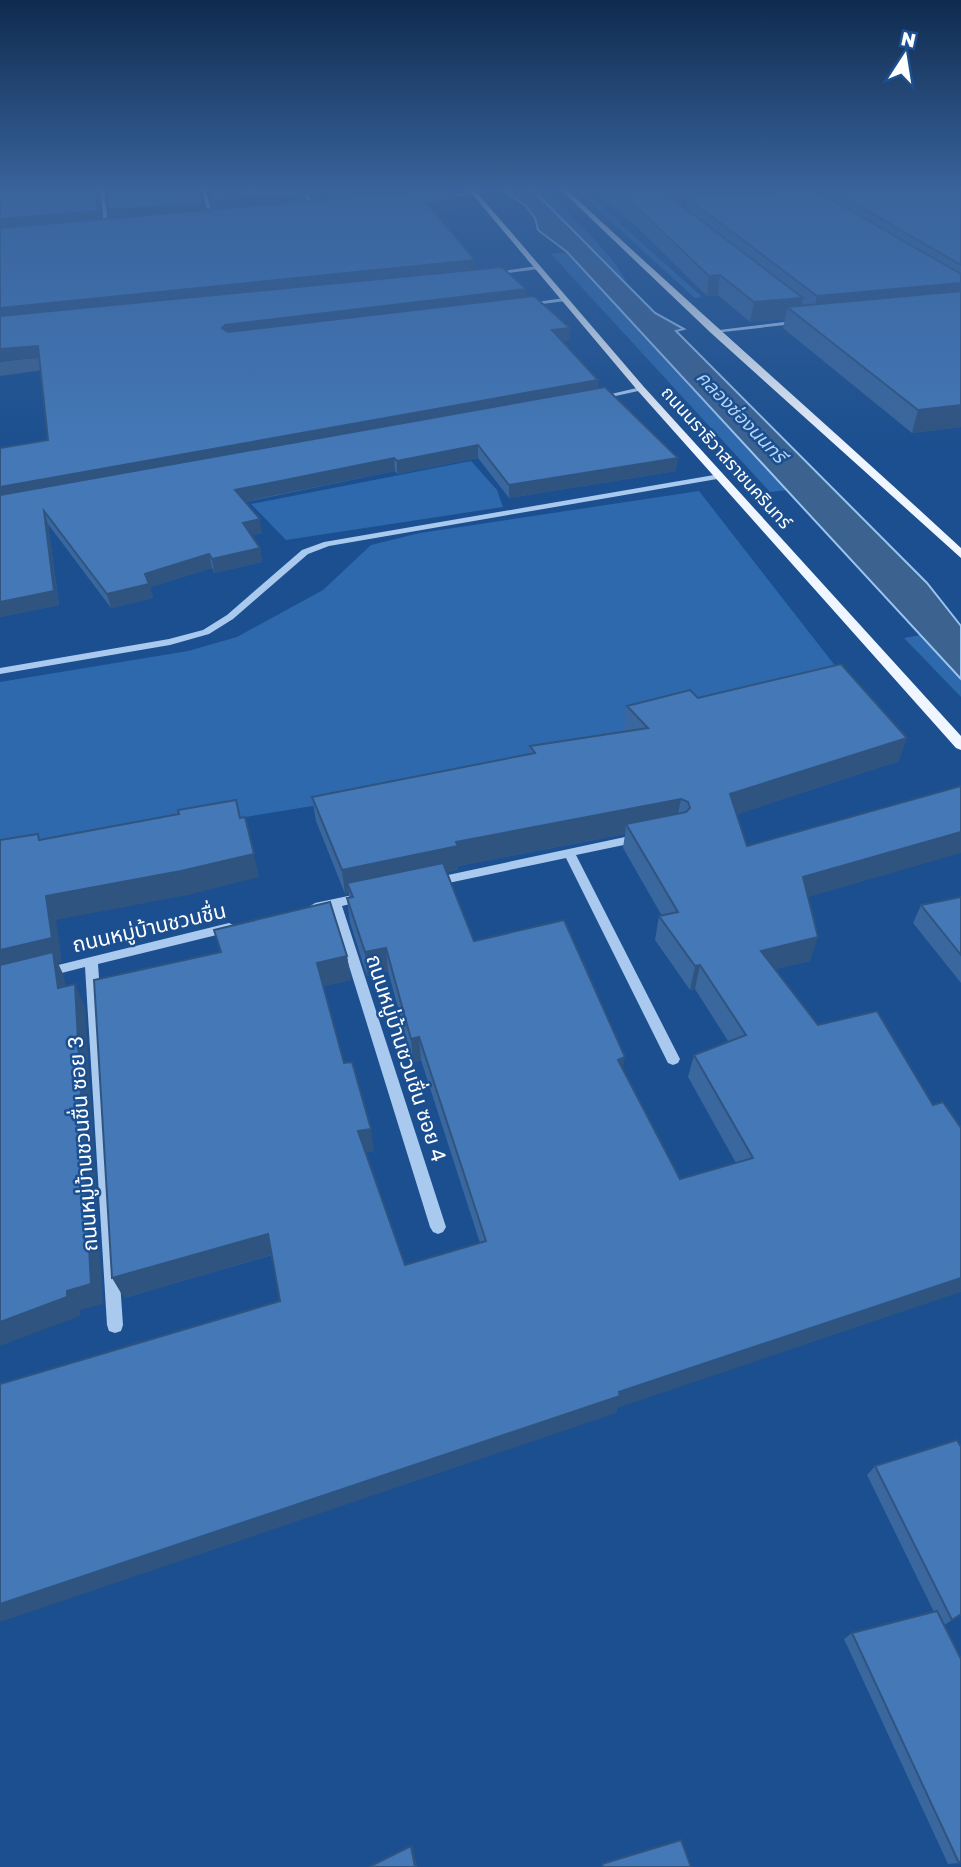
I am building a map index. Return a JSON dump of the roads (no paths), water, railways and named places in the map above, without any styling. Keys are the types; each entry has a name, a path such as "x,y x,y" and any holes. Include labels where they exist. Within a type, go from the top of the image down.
{"main road":[{"name":"ถนนนราธิวาสราชนครินทร์","path":"544,276 641,389 961,745"},
{"path":"656,276 961,554"}],"street":[{"path":"519,305 564,300"},
{"path":"714,331 811,321 802,313"},
{"path":"587,400 641,389"},
{"path":"0,671 170,642 206,632 230,617 305,552 327,544 720,476"},
{"path":"426,883 650,836"},
{"path":"569,853 673,1059"},
{"path":"308,909 374,894"},
{"name":"ถนนหมู่บ้านชวนชื่น ซอย 4","path":"335,903 438,1227"},
{"name":"ถนนหมู่บ้านชวนชื่น","path":"39,974 240,925"},
{"name":"ถนนหมู่บ้านชวนชื่น ซอย 3","path":"91,960 115,1325"}],"water":[{"name":"คลองช่องนนทรี","path":"589,276 618,276 655,313 684,329 676,331 927,583 961,626 961,679"}],"waterway":[{"path":"0,369 100,356"}]}
